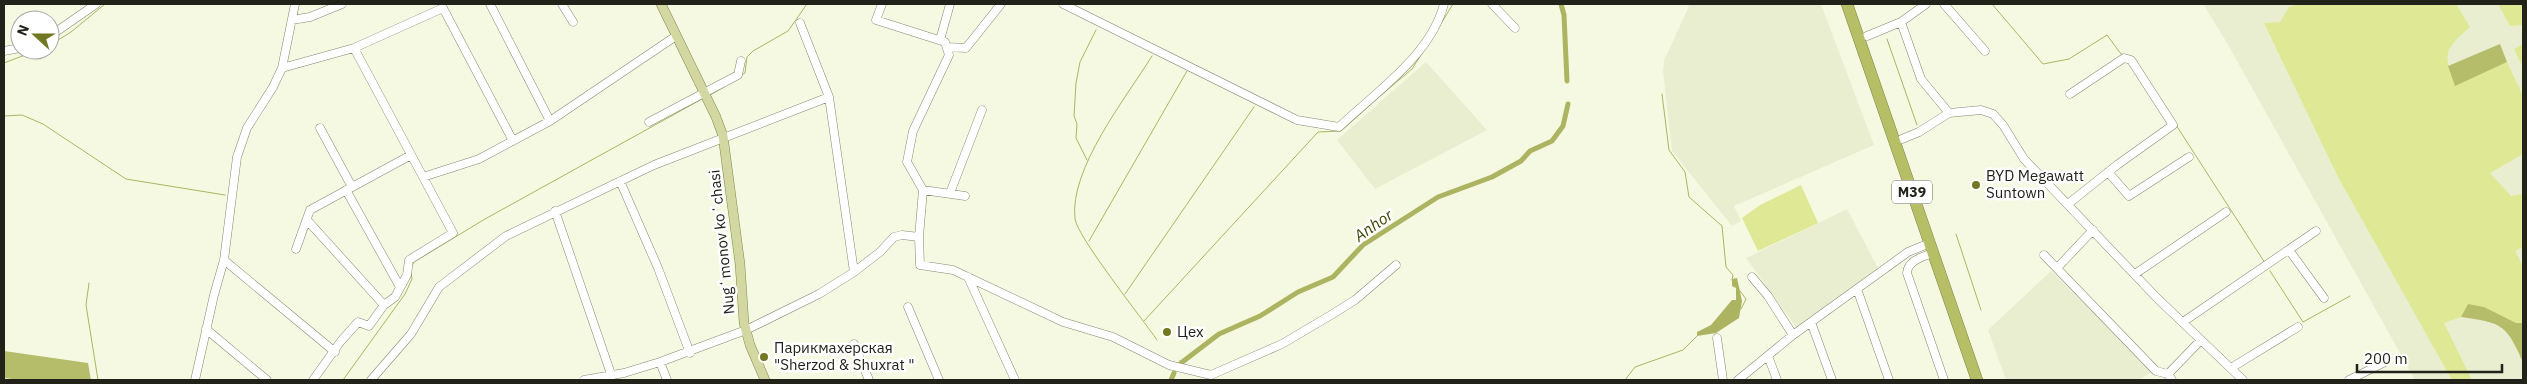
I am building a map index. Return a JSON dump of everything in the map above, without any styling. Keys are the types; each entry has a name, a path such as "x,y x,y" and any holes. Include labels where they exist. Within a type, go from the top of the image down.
{"highway":[{"name":"M39","path":"1847,4 1977,380"},
{"name":"M39","path":"1856,4 1984,380"}],"main road":[{"name":"Nugʻmonov koʻchasi","path":"661,4 723,136 746,330 765,380"}],"street":[{"path":"60,29 96,4"},
{"path":"196,380 206,329 224,260 235,167 240,147 247,128 273,87 282,68 295,4"},
{"path":"292,20 310,17 342,4"},
{"path":"490,4 550,121"},
{"path":"562,4 573,22"},
{"path":"882,4 876,20 945,42 949,55 912,131 907,162 923,190 920,266 953,270 1063,322 1113,337 1169,365 1211,375 1282,344 1323,320 1355,300 1396,265"},
{"path":"940,40 950,4"},
{"path":"947,47 966,48 1001,4"},
{"path":"1063,4 1297,120 1328,127 1338,127 1409,62 1433,30 1444,4"},
{"path":"1492,4 1515,28"},
{"path":"1867,36 1901,22 1926,4"},
{"path":"1944,4 1986,51"},
{"path":"282,68 354,48 443,8 513,141"},
{"path":"1901,22 1921,79 1949,114"},
{"path":"800,24 829,97 854,272"},
{"path":"423,178 479,159 550,121 676,36"},
{"path":"313,380 335,352 341,341 358,322 369,326 384,304 396,297 407,275 409,260 453,233 354,48"},
{"path":"2068,204 2108,172 2170,128 2172,122 2131,60 2127,58 2124,58 2070,94"},
{"path":"649,122 706,97 738,75 741,61"},
{"path":"371,380 411,334 439,287 506,236 620,180 723,136 829,97"},
{"path":"950,193 982,110"},
{"path":"1902,138 1919,132 1949,114 1981,110 1993,114 2003,125 2024,159 2200,340 2243,380"},
{"path":"320,128 349,189 400,287"},
{"path":"296,248 310,210 411,155"},
{"path":"2108,172 2129,196 2189,157"},
{"path":"620,180 658,268 690,353"},
{"path":"923,190 965,196"},
{"path":"555,211 611,374"},
{"path":"2135,274 2226,212"},
{"path":"307,220 384,304"},
{"path":"2058,267 2093,230"},
{"path":"2183,322 2316,231"},
{"path":"584,380 624,373 690,353 746,330 819,294 854,272 894,237 902,235 920,237"},
{"path":"1738,380 1793,335 1908,252 1932,248"},
{"path":"1932,248 1910,264 1906,273 1944,380"},
{"path":"2289,250 2324,298"},
{"path":"2044,255 2058,267 2156,371 2170,377 2200,340"},
{"path":"224,260 335,352"},
{"path":"968,276 1015,380"},
{"path":"1752,277 1768,296 1793,335"},
{"path":"1857,290 1889,380"},
{"path":"908,307 939,380"},
{"path":"1811,322 1832,380"},
{"path":"2231,368 2298,327"},
{"path":"206,329 267,380"},
{"path":"1717,338 1723,380"},
{"path":"854,344 869,380"},
{"path":"1768,356 1776,380"},
{"path":"660,362 667,380"},
{"path":"2349,380 2385,362"}],"shaded area":[{"path":"1684,4 1821,4 1874,145 1734,206 1741,221 1732,226 1672,151 1663,71 1664,61 1689,6"},
{"path":"2203,4 2523,4 2523,380 2415,380 2227,43"},
{"path":"2299,4 2456,4 2470,27 2455,41 2448,53 2449,66 2455,85 2507,62 2523,96 2523,154 2490,173 2511,196 2523,194 2523,247 2515,251 2523,266 2523,324 2518,324 2468,304 2461,317 2444,323 2472,380 2452,380 2337,175 2264,23 2280,22 2289,7"},
{"path":"2498,4 2523,4 2523,25 2510,26"},
{"path":"2500,44 2507,62 2455,86 2448,66"},
{"path":"2523,44 2523,68 2514,49"},
{"path":"1426,62 1487,130 1375,189 1337,140"},
{"path":"1801,185 1818,223 1758,251 1742,218 1760,205"},
{"path":"1847,209 1879,270 1797,328 1746,258"},
{"path":"2051,271 2154,371 2142,378 2142,380 2006,380 1988,330"},
{"path":"1737,278 1742,301 1739,318 1716,333 1697,336 1697,332 1711,325 1732,300 1736,300 1736,288 1732,286 1732,279"},
{"path":"2468,304 2484,307 2516,323 2523,323 2523,362 2512,339 2501,327 2485,321 2461,317"},
{"path":"4,351 88,363 91,380 20,380 4,378"}],"waterway":[{"path":"60,39 105,4"},
{"path":"740,76 745,73 747,57 753,51 788,31 807,4"},
{"path":"1434,35 1453,4"},
{"name":"Anhor","path":"1561,4 1564,15 1567,81"},
{"path":"1992,4 2043,64 2069,59 2107,35 2121,54 2125,55"},
{"path":"1087,160 1076,138 1077,124 1074,116 1076,83 1080,62 1096,30"},
{"path":"1887,39 1917,125"},
{"path":"1374,101 1412,69 1426,47"},
{"path":"1152,56 1102,134 1090,157 1081,178 1076,199 1075,219 1098,260 1157,340"},
{"path":"4,63 12,60"},
{"path":"1089,241 1187,71"},
{"path":"710,95 724,87"},
{"path":"1662,94 1669,150 1685,172 1689,197 1722,226 1726,267 1733,275 1732,280"},
{"path":"412,266 414,262 485,219 702,99"},
{"path":"1144,321 1318,132 1341,131 1371,104"},
{"name":"Anhor","path":"1181,363 1219,334 1260,316 1298,292 1333,277 1363,245 1438,197 1492,177 1521,161 1530,151 1552,141 1563,126 1568,104"},
{"path":"1125,294 1254,107"},
{"path":"4,116 22,115 43,124 126,179 225,195"},
{"path":"2176,125 2265,263"},
{"path":"1956,234 1981,310"},
{"path":"2270,271 2303,322 2350,296"},
{"path":"343,380 405,294 412,279 411,272"},
{"path":"89,283 86,305 98,380"},
{"path":"1740,291 1746,299 1741,309"},
{"path":"1625,380 1635,367 1683,350 1697,336"},
{"name":"Anhor","path":"1171,380 1174,373"}],"place":[{"name":"BYD Megawatt Suntown","path":"1976,185"},
{"name":"Цех","path":"1167,332"},
{"name":"Парикмахерская \"Sherzod & Shuxrat \"","path":"764,357"}]}
